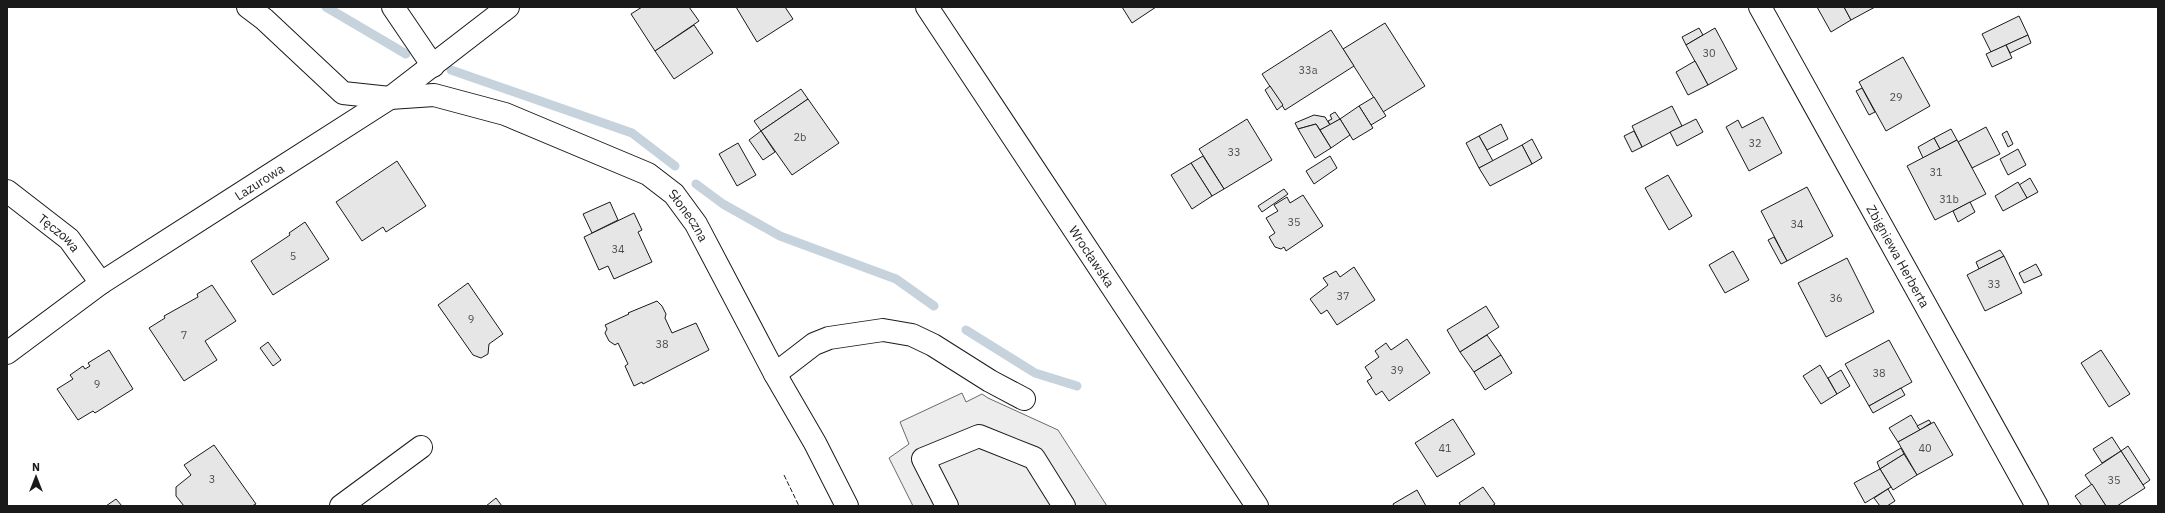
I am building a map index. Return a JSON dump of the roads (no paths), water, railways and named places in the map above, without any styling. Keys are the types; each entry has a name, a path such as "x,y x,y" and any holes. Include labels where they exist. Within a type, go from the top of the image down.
{"street":[{"name":"Słoneczna","path":"248,7 264,19 343,93 390,98 434,95 505,114 648,174 674,194 696,224 775,374 815,443 847,506"},
{"path":"393,7 433,66"},
{"name":"Lazurowa","path":"7,353 101,283 390,98 508,7"},
{"name":"Wrocławska","path":"927,7 1257,506"},
{"name":"Zbigniewa Herberta","path":"1760,7 2037,506"},
{"name":"Tęczowa","path":"7,191 69,239 101,283"},
{"path":"775,374 802,352 829,338 883,330 912,334 933,345 990,381 1024,399"},
{"path":"947,506 923,459 979,436 1034,458 1064,506"},
{"path":"341,506 421,448"}],"waterway":[{"path":"326,7 406,54"},
{"path":"451,70 632,133 675,166"},
{"path":"696,184 723,204 780,236 896,279 934,306"},
{"path":"966,330 1035,373 1077,386"}]}
